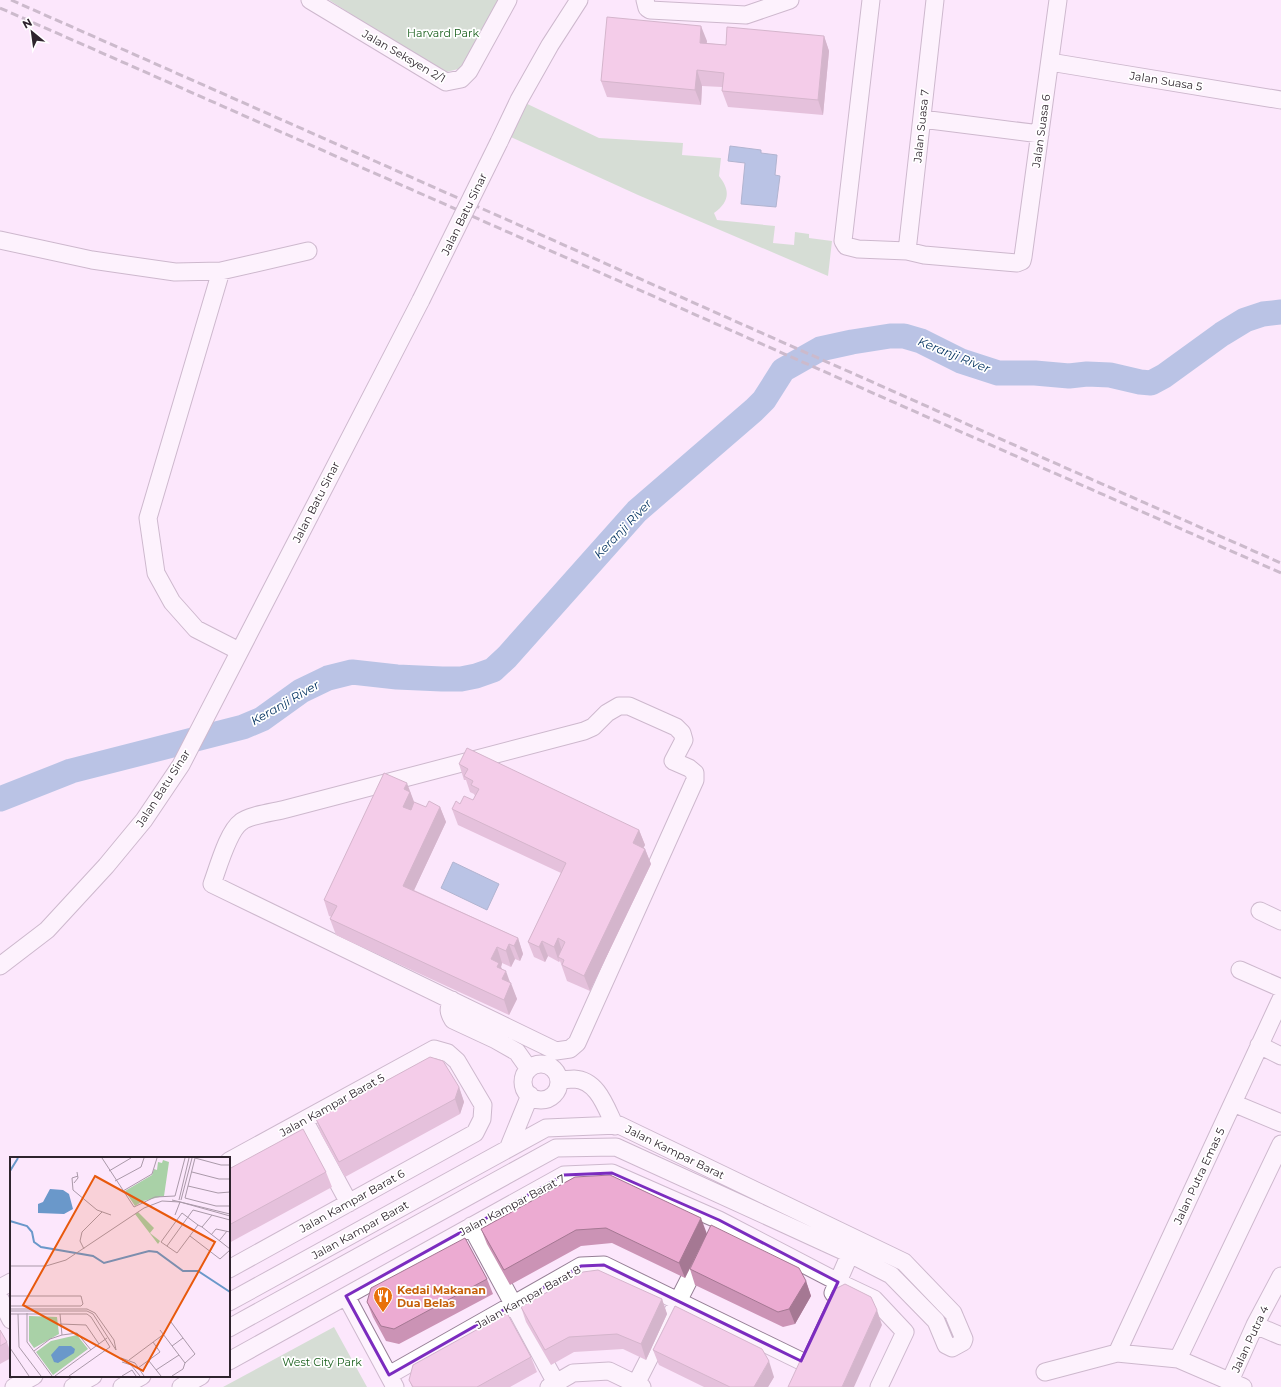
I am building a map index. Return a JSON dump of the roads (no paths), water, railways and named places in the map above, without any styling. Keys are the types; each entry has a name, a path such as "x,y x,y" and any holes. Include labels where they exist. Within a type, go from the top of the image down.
{"street":[{"name":"Jalan Seksyen 2/1","path":"310,0 446,82 461,79 469,71 508,0"},
{"name":"Jalan Batu Sinar","path":"0,966 47,930 106,866 144,820 181,765 420,300 519,100 550,45 580,0"},
{"path":"645,0 647,8 650,10 746,15 790,0"},
{"path":"871,0 844,241 846,246 858,249 907,251"},
{"name":"Jalan Suasa 7","path":"907,251 935,0"},
{"name":"Jalan Suasa 6","path":"907,251 924,255 1017,263 1022,261 1058,0"},
{"name":"Jalan Suasa 5","path":"1050,62 1281,100"},
{"path":"922,119 1040,134"},
{"path":"0,240 92,260 175,272 221,271 308,252"},
{"path":"221,271 148,518 156,573 172,602 196,629 239,651"},
{"path":"619,706 629,706 676,727 682,733 684,740 673,761 690,768 695,773 695,780 577,1043 570,1049 556,1051 452,1000 212,884 232,831 241,821 255,816 584,731 593,727 607,712 619,706"},
{"path":"1260,911 1281,921"},
{"path":"1240,970 1281,988"},
{"name":"Jalan Putra Emas 5","path":"1116,1353 1281,999"},
{"path":"452,1000 448,1009 453,1020 496,1040 517,1052 529,1069"},
{"path":"1259,1045 1281,1056"},
{"name":"Jalan Kampar Barat 5","path":"230,1161 434,1048 448,1053 457,1061 483,1105 482,1119 475,1133"},
{"path":"545,1064 554,1070 558,1075 559,1080 556,1091 552,1096 541,1100 530,1095 524,1085 524,1079 529,1069 534,1066 545,1064"},
{"path":"559,1080 575,1079 585,1081 593,1087 599,1093 615,1126"},
{"path":"508,1149 530,1095"},
{"path":"1233,1103 1281,1123"},
{"path":"304,1120 349,1203"},
{"name":"Jalan Kampar Barat","path":"230,1301 546,1128 619,1125 904,1262 953,1313 963,1336 956,1343 946,1345 936,1321 891,1275 850,1254 616,1146 556,1148 230,1326"},
{"name":"Jalan Kampar Barat 6","path":"230,1268 475,1133"},
{"path":"1178,1360 1281,1144"},
{"name":"Jalan Kampar Barat 7","path":"230,1360 564,1175 612,1173 714,1232 838,1282 874,1299 905,1332 879,1387"},
{"path":"789,1226 797,1211"},
{"path":"471,1226 513,1304 553,1385 573,1373 609,1372 639,1386 679,1301 714,1232"},
{"path":"825,1310 850,1254"},
{"name":"Jalan Kampar Barat 8","path":"392,1381 513,1304 581,1266 604,1265 802,1360"},
{"name":"Jalan Putra 4","path":"1237,1384 1256,1325 1281,1276"},
{"path":"0,1288 10,1283"},
{"path":"346,1296 392,1381"},
{"path":"0,1299 10,1318"},
{"path":"1256,1325 1281,1336"},
{"path":"1045,1372 1116,1353 1178,1360 1237,1384"},
{"path":"14,1387 32,1377"},
{"path":"73,1387 91,1377"},
{"path":"122,1387 140,1377"},
{"path":"181,1387 199,1377"}],"water":[{"path":"730,146 761,150 761,153 777,155 775,175 780,176 776,207 741,204 745,163 728,161"},
{"path":"453,862 499,884 487,910 441,888"}],"waterway":[{"name":"Keranji River","path":"0,799 71,771 243,727 262,719 301,691 328,678 352,672 397,677 461,679 493,670 507,657 637,511 754,410 764,400 783,370 820,349 890,336 904,336 921,341 961,361 998,373 1035,373 1069,376 1087,374 1110,375 1151,383 1164,376 1222,334 1245,320 1263,314 1281,312"}],"railway":[{"path":"11,0 1281,563"},
{"path":"0,8 1281,573"}],"place":[{"name":"Kedai Makanan Dua Belas","path":"383,1313"}],"park label":[{"name":"Harvard Park","path":"443,33"},
{"name":"West City Park","path":"322,1362"}]}
